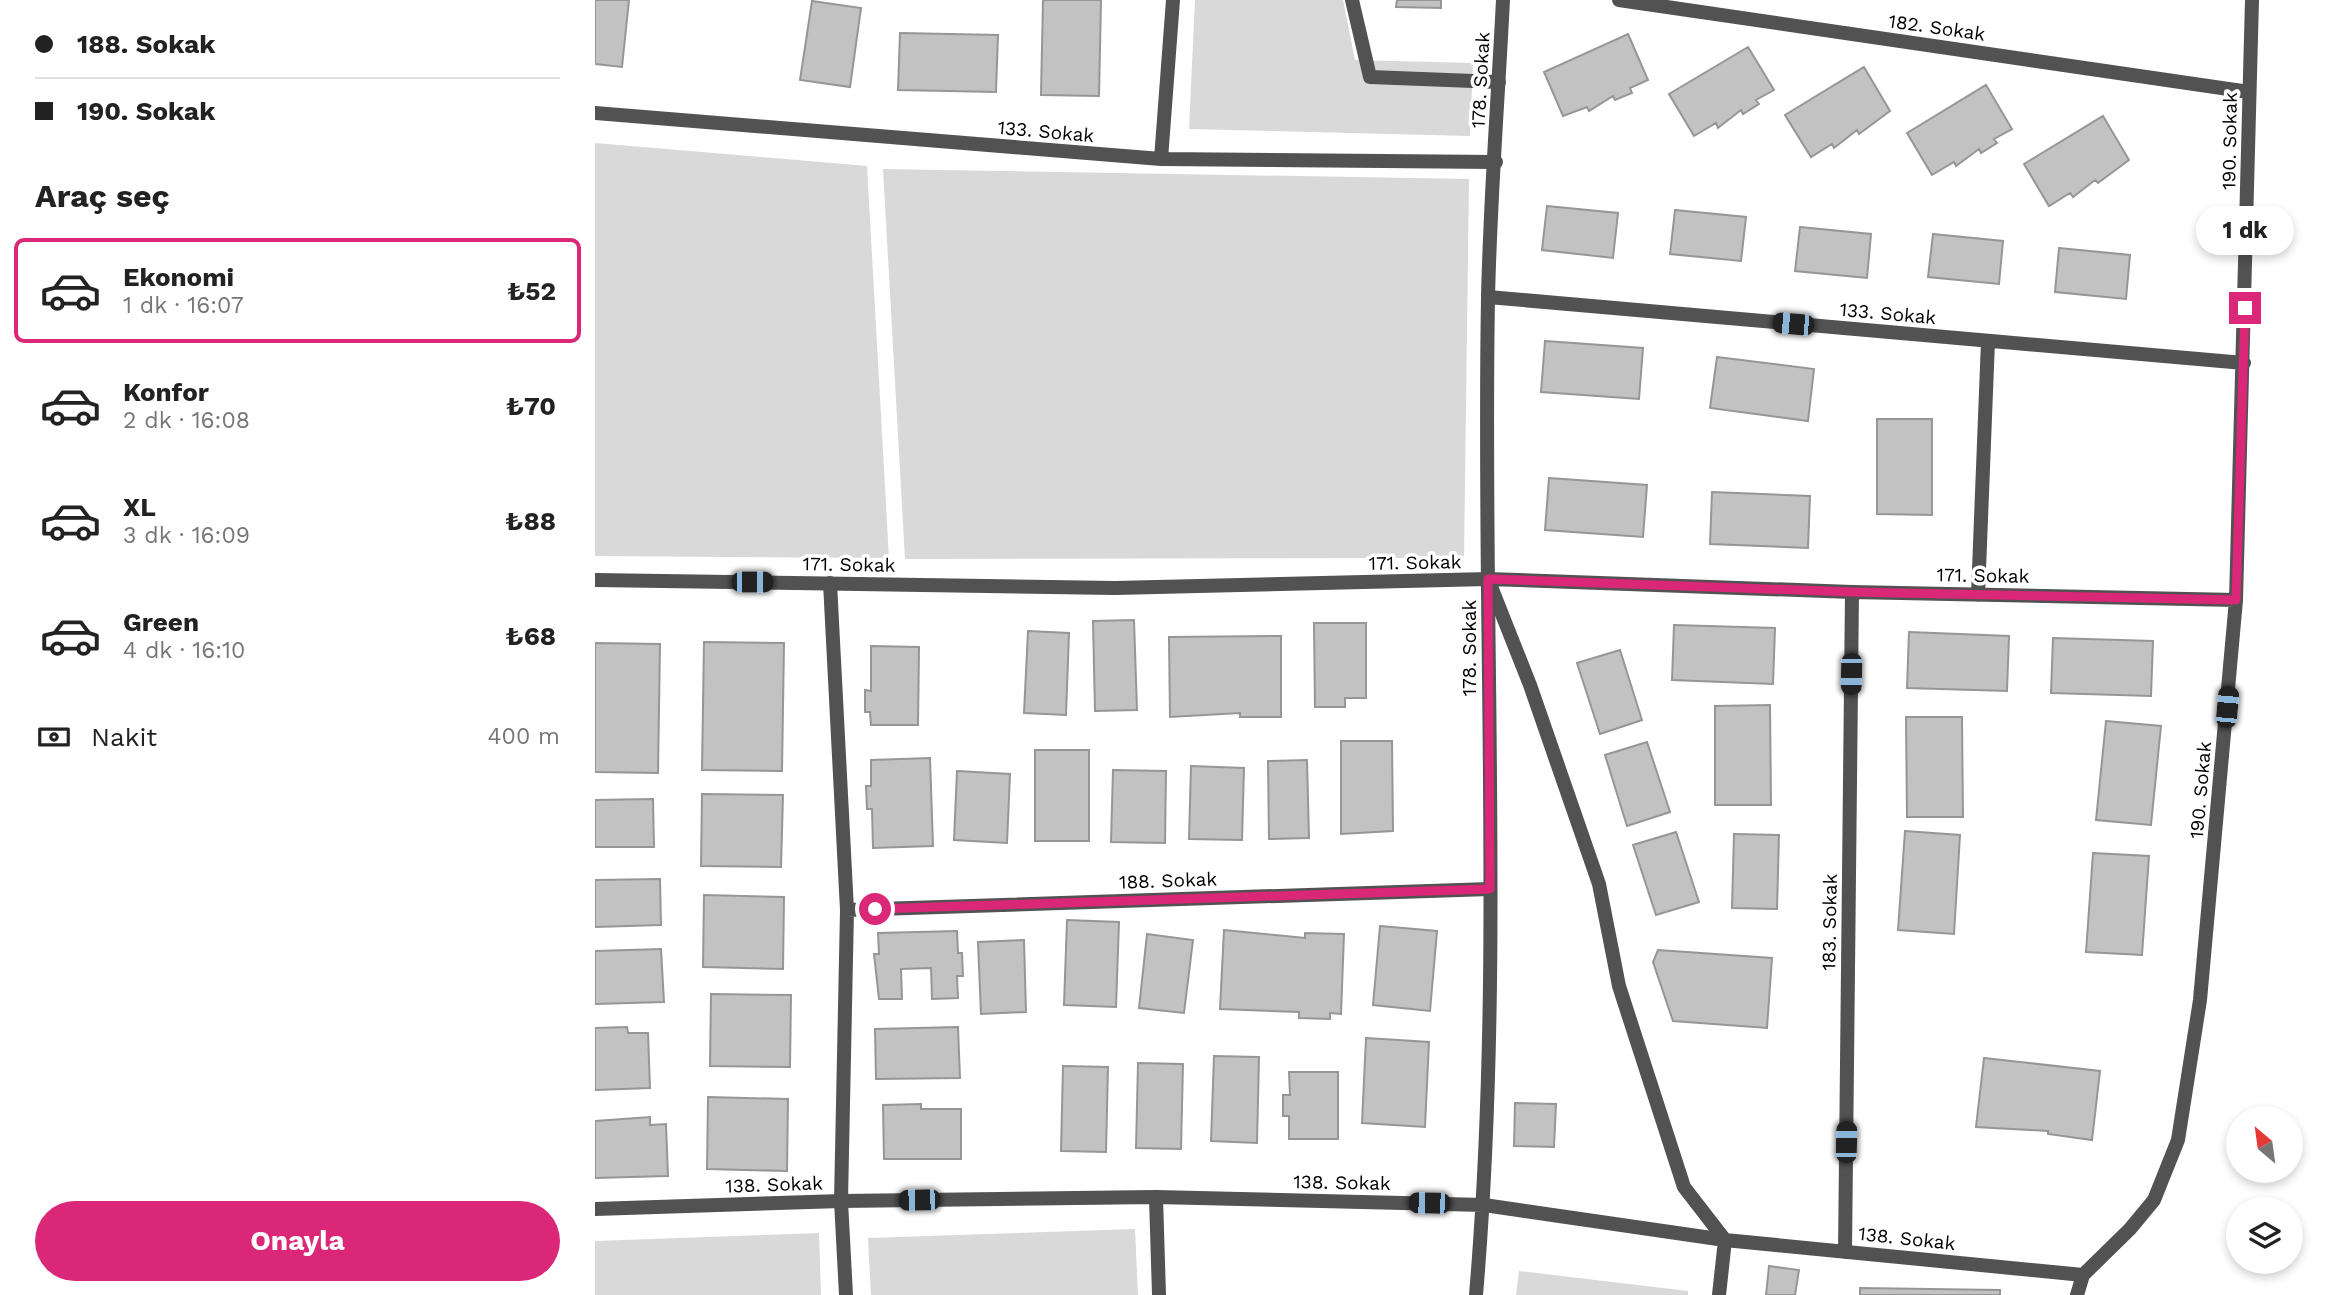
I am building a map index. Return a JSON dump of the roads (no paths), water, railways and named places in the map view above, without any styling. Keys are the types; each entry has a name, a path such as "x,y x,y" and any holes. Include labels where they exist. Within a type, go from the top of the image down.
{"street":[{"path":"1161,159 1173,0"},
{"path":"1352,0 1370,77 1499,82"},
{"name":"178. Sokak","path":"1476,1295 1484,1205 1490,889 1488,297 1503,0"},
{"name":"182. Sokak","path":"1619,0 2249,92"},
{"name":"190. Sokak","path":"2077,1295 2083,1275 2130,1229 2154,1200 2178,1140 2200,1000 2236,600 2252,0"},
{"name":"133. Sokak","path":"595,113 1161,159 1496,162"},
{"name":"133. Sokak","path":"1488,297 2244,363"},
{"path":"1978,595 1988,341"},
{"path":"1488,579 1530,685 1599,884 1619,986 1684,1187 1724,1240 1719,1295"},
{"name":"171. Sokak","path":"595,580 1115,588 1488,579 1852,592 2236,600"},
{"path":"830,583 847,909 841,1201 846,1295"},
{"name":"183. Sokak","path":"1845,1252 1852,592"},
{"name":"188. Sokak","path":"847,909 1490,889"},
{"path":"1156,1197 1159,1295"},
{"name":"138. Sokak","path":"595,1209 841,1201 1156,1197 1484,1205 1724,1240 2083,1275"}]}
